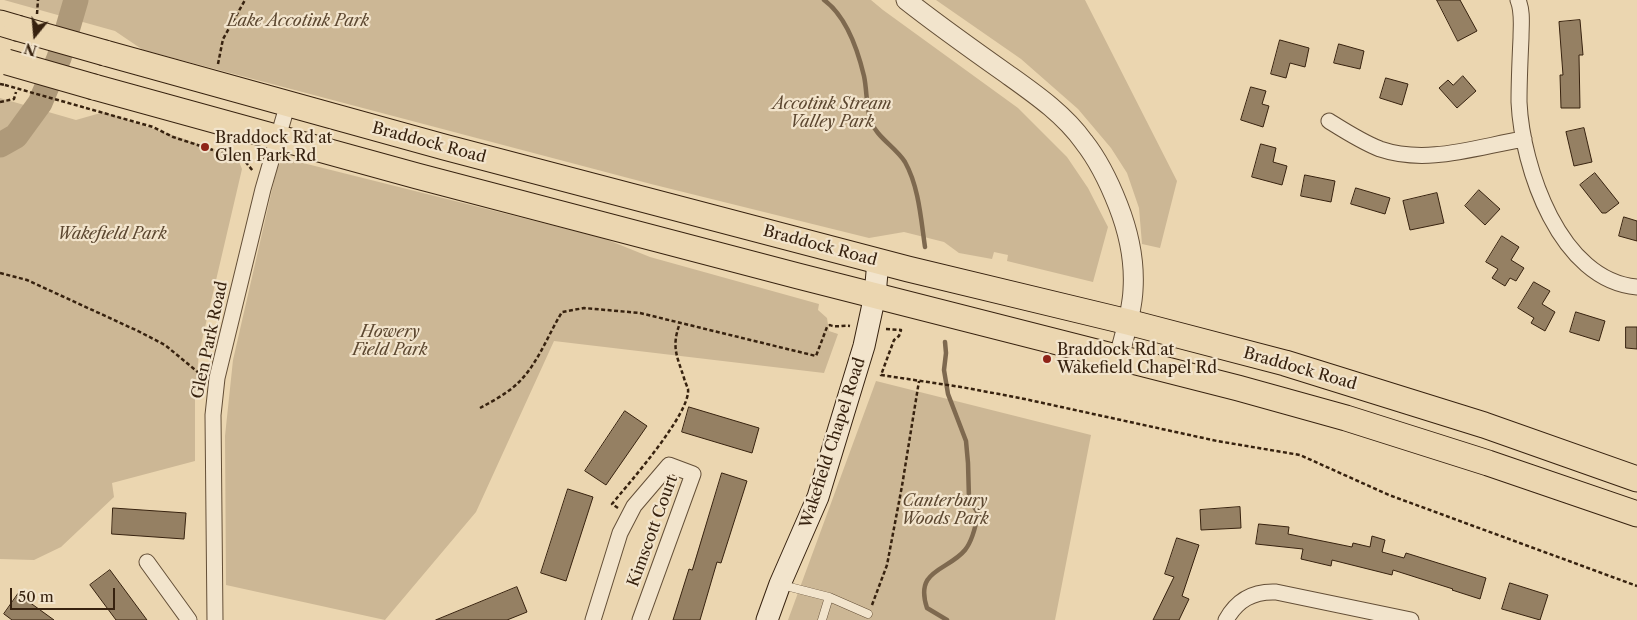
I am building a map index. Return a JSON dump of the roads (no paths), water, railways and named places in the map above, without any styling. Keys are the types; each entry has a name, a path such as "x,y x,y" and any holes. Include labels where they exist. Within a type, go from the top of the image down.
{"main road":[{"name":"Braddock Road","path":"18,22 105,53 444,148 878,261 1128,322 1285,363 1484,425 1637,479"},
{"name":"Braddock Road","path":"3,73 90,98 277,138 1346,418 1637,514"},
{"name":"Wakefield Chapel Road","path":"767,620 780,584 803,536 818,497 864,346 875,295 878,261"}],"street":[{"path":"906,0 1038,96 1084,140 1099,162 1123,217 1132,247 1133,293 1119,357"},
{"path":"1518,0 1521,19 1519,102 1530,167 1544,202 1557,228 1583,262 1596,272 1612,280 1637,286"},
{"name":"Glen Park Road","path":"215,620 213,415 210,373 288,104"},
{"path":"1329,122 1378,148 1398,154 1420,156 1438,155 1524,139"},
{"name":"Kimscott Court","path":"593,620 620,533 628,516 669,464 693,474 640,620"},
{"path":"147,562 189,620"},
{"path":"1226,620 1233,608 1242,599 1267,592 1276,592 1411,620"}],"lane":[{"path":"780,584 829,597 868,614"},
{"path":"822,620 829,597"}],"waterway":[{"path":"0,145 16,136 40,103 59,58 76,0"},
{"path":"824,0 839,15 855,45 864,76 868,108 873,125 876,131 901,156 910,172 919,204 925,247"},
{"path":"945,342 944,370 948,394 966,441 969,499 978,513 968,546 958,557 935,572 925,585 924,595 927,608 947,620"}],"place":[{"name":"Braddock Rd at Glen Park Rd","path":"205,147"},
{"name":"Braddock Rd at Wakefield Chapel Rd","path":"1047,359"}],"park label":[{"name":"Lake Accotink Park","path":"298,21"},
{"name":"Accotink Stream Valley Park","path":"832,113"},
{"name":"Wakefield Park","path":"112,234"},
{"name":"Howery Field Park","path":"390,341"},
{"name":"Canterbury Woods Park","path":"945,510"}]}
